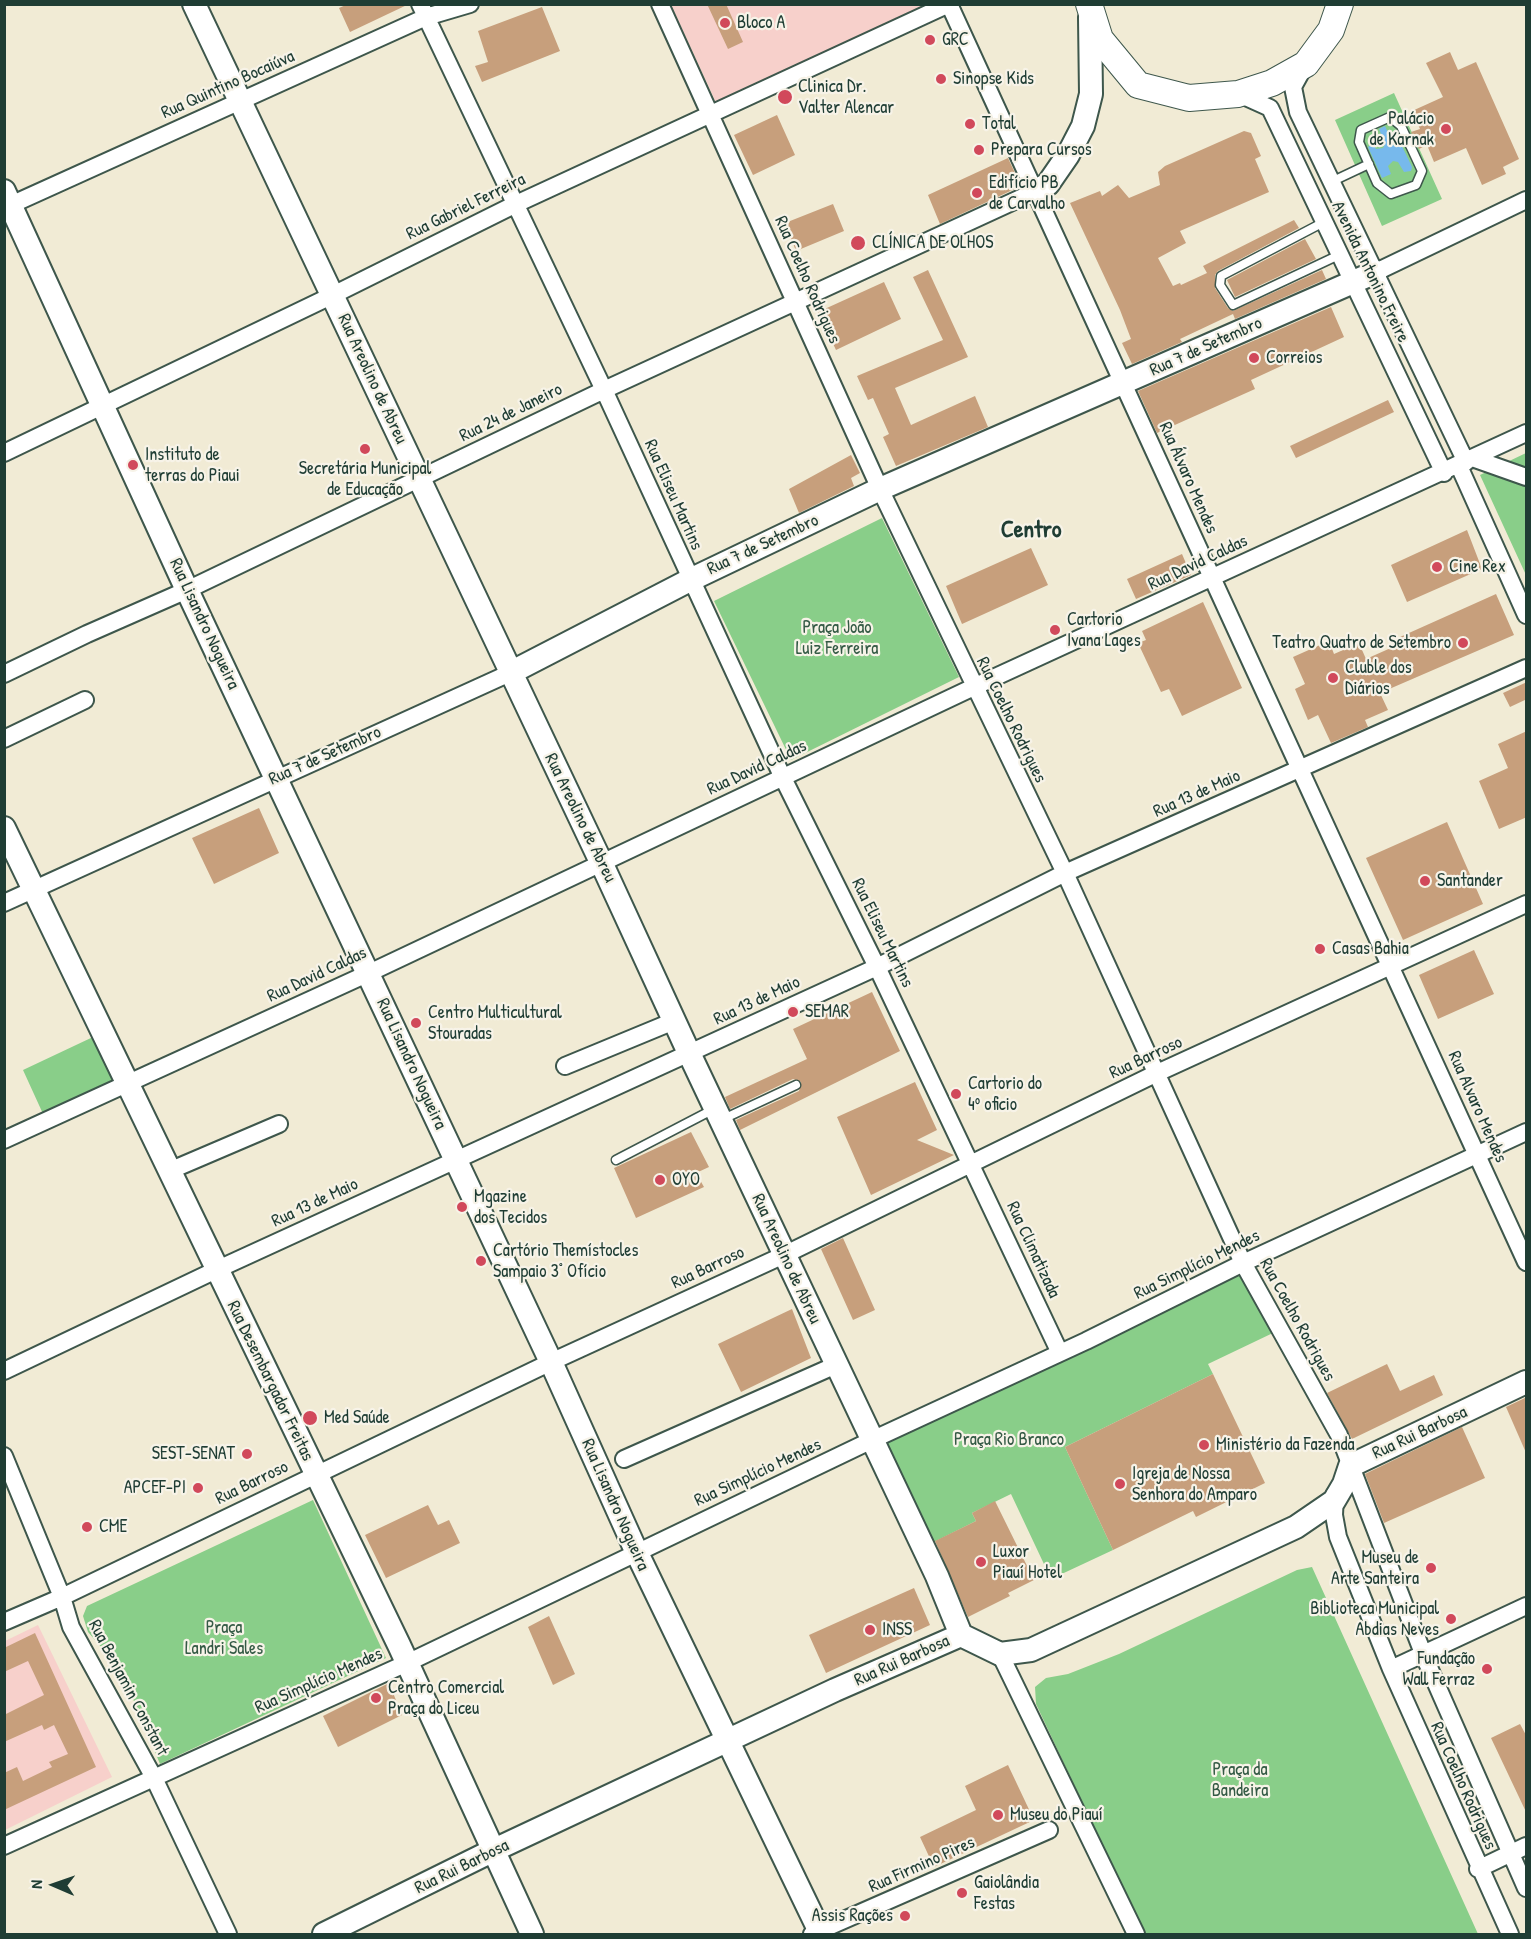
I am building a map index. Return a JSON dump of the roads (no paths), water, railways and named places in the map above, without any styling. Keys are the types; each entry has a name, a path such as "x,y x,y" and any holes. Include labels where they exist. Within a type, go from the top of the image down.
{"main road":[{"path":"1089,4 1100,39 1138,85 1189,98 1238,94 1272,83 1306,64 1331,30 1340,4"}],"street":[{"name":"Rua Areolino de Abreu","path":"194,4 937,1576 961,1635"},
{"name":"Rua Quintino Bocaiúva","path":"7,201 241,101 423,11 470,4"},
{"name":"Rua Coelho Rodrigues","path":"660,4 879,489 1065,873 1243,1263 1346,1456 1424,1656 1509,1854 1527,1888"},
{"name":"Rua Gabriel Ferreira","path":"4,453 333,296 516,204 711,116 949,4"},
{"name":"Rua Álvaro Mendes","path":"949,4 1300,771 1393,967"},
{"path":"1036,191 1048,184 1068,155 1083,126 1091,78 1089,4"},
{"name":"Rua Eliseu Martins","path":"423,11 604,390 783,778 877,967 970,1163"},
{"name":"Avenida Antonino Freire","path":"1306,64 1296,79 1293,98 1298,112 1451,429 1461,465"},
{"name":"Avenida Antonino Freire","path":"1238,94 1270,108 1428,440 1461,465"},
{"path":"1306,184 1331,177"},
{"name":"Rua 24 de Janeiro","path":"4,674 187,590 604,390 1036,191"},
{"name":"Rua 7 de Setembro","path":"4,903 510,673 690,580 879,489 1352,283 1527,200"},
{"name":"Rua Lisandro Nogueira","path":"7,201 105,406 187,590 369,973 637,1553 817,1933"},
{"path":"1399,376 1420,366"},
{"path":"1428,440 1451,429"},
{"name":"Rua David Caldas","path":"4,1140 369,973 974,687 1527,433"},
{"path":"1461,465 1527,477"},
{"path":"1461,465 1527,615"},
{"name":"Rua 13 de Maio","path":"4,1371 455,1159 877,967 1065,873 1300,771 1527,668"},
{"path":"4,739 85,700"},
{"name":"Rua Desembargador Freitas","path":"4,828 407,1663 532,1935"},
{"name":"Rua Barroso","path":"4,1623 550,1362 784,1255 1155,1074 1527,904"},
{"name":"Rua Alvaro Mendes","path":"1393,967 1527,1262"},
{"path":"565,1066 674,1021"},
{"path":"169,1171 279,1124"},
{"name":"Rua Simplício Mendes","path":"4,1846 153,1776 407,1663 872,1440 1060,1353 1243,1263 1527,1132"},
{"name":"Rua Climatizada","path":"970,1163 1060,1353"},
{"path":"624,1459 836,1365"},
{"name":"Rua Rui Barbosa","path":"324,1935 492,1851 727,1743 835,1690 961,1635 1000,1654 1031,1650 1296,1527 1334,1501 1344,1484 1346,1456 1527,1382"},
{"name":"Rua Benjamin Constant","path":"4,1456 62,1597 71,1627 153,1776 228,1935"},
{"name":"Rua Coelho Rodrigues","path":"1334,1501 1338,1537 1391,1669 1478,1869 1510,1935"},
{"path":"1391,1669 1424,1656 1527,1606"},
{"path":"1000,1654 1136,1935"},
{"name":"Rua Firmino Pires","path":"817,1933 1049,1830"},
{"path":"1478,1869 1527,1846"}],"lane":[{"path":"1390,117 1401,126 1421,165 1422,176 1416,185 1391,194 1377,183 1369,164 1359,142 1361,130 1390,117"},
{"path":"1331,177 1369,164"},
{"path":"1324,222 1221,276 1220,285 1233,305 1339,255"},
{"path":"615,1160 718,1114 796,1085"}],"water":[{"path":"1385,126 1394,146 1401,144 1412,167 1411,171 1404,172 1398,162 1393,161 1388,166 1391,174 1382,178 1368,147 1373,144 1376,149 1383,148 1385,144 1379,129"}],"place":[{"name":"Bloco A","path":"725,23"},
{"name":"GRC","path":"930,40"},
{"name":"Sinopse Kids","path":"941,79"},
{"name":"Clinica Dr. Valter Alencar","path":"785,97"},
{"name":"Total","path":"970,124"},
{"name":"Palácio de Karnak","path":"1446,129"},
{"name":"Prepara Cursos","path":"979,150"},
{"name":"Edifício PB de Carvalho","path":"977,193"},
{"name":"CLÍNICA DE OLHOS","path":"858,243"},
{"name":"Correios","path":"1254,358"},
{"name":"Secretária Municipal de Educação","path":"365,449"},
{"name":"Instituto de terras do Piaui","path":"133,465"},
{"name":"Cine Rex","path":"1437,567"},
{"name":"Cartorio Ivana Lages","path":"1055,630"},
{"name":"Teatro Quatro de Setembro","path":"1463,643"},
{"name":"Cluble dos Diários","path":"1333,678"},
{"name":"Santander","path":"1425,881"},
{"name":"Casas Bahia","path":"1320,949"},
{"name":"SEMAR","path":"793,1012"},
{"name":"Centro Multicultural Stouradas","path":"416,1023"},
{"name":"Cartorio do 4º oficio","path":"956,1094"},
{"name":"OYO","path":"660,1180"},
{"name":"Mgazine dos Tecidos","path":"462,1207"},
{"name":"Cartório Themístocles Sampaio 3° Ofício","path":"481,1261"},
{"name":"Med Saúde","path":"310,1418"},
{"name":"Ministério da Fazenda","path":"1204,1445"},
{"name":"SEST-SENAT","path":"247,1454"},
{"name":"Igreja de Nossa Senhora do Amparo","path":"1120,1484"},
{"name":"APCEF-PI","path":"198,1488"},
{"name":"CME","path":"87,1527"},
{"name":"Luxor Piauí Hotel","path":"981,1562"},
{"name":"Museu de Arte Santeira","path":"1431,1568"},
{"name":"Biblioteca Municipal Abdias Neves","path":"1451,1619"},
{"name":"INSS","path":"870,1630"},
{"name":"Fundação Wall Ferraz","path":"1487,1669"},
{"name":"Centro Comercial Praça do Liceu","path":"376,1698"},
{"name":"Museu do Piauí","path":"998,1815"},
{"name":"Gaiolândia Festas","path":"962,1893"},
{"name":"Assis Rações","path":"905,1916"}],"district":[{"name":"Centro","path":"1031,531"}],"park label":[{"name":"Praça João Luiz Ferreira","path":"837,638"},
{"name":"Praça Rio Branco","path":"1009,1440"},
{"name":"Praça Landri Sales","path":"224,1638"},
{"name":"Praça da Bandeira","path":"1240,1780"}]}
